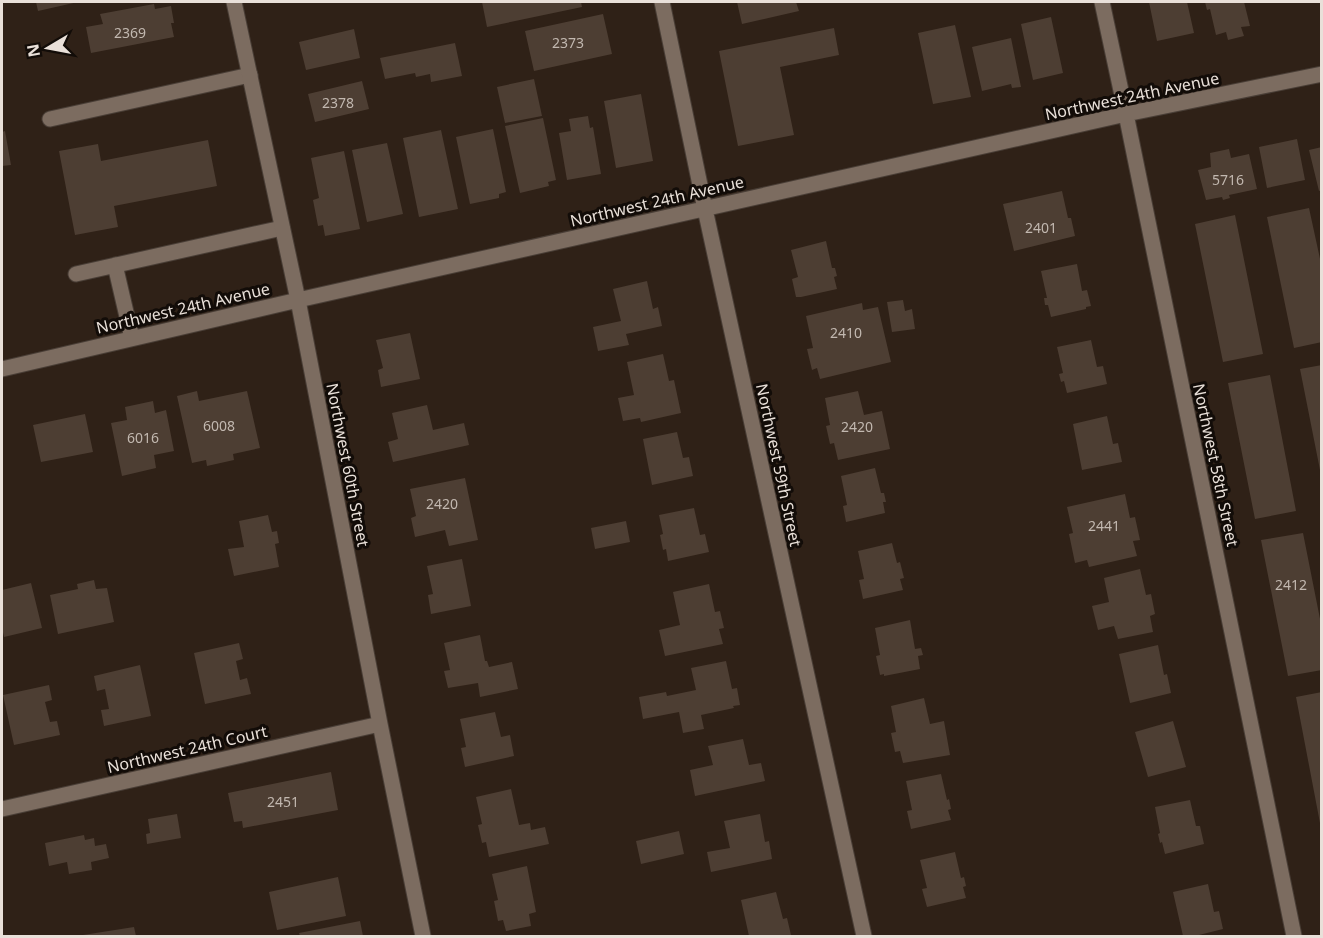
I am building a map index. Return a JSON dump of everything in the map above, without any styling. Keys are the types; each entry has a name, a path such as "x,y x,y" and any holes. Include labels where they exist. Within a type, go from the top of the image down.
{"street":[{"name":"Northwest 60th Street","path":"234,2 298,300 423,936"},
{"name":"Northwest 59th Street","path":"662,2 864,936"},
{"name":"Northwest 58th Street","path":"1102,2 1294,936"},
{"name":"Northwest 24th Avenue","path":"2,369 298,300 1126,114 1322,74"},
{"path":"50,119 250,75"},
{"path":"76,274 282,228"},
{"path":"115,265 132,338"},
{"name":"Northwest 24th Court","path":"2,809 380,724"}],"building":[{"path":"36,2 78,2 38,11"},
{"path":"482,2 581,2 582,7 487,27"},
{"path":"737,2 796,2 799,11 742,24"},
{"path":"1149,2 1187,2 1194,33 1157,41"},
{"path":"1205,2 1244,2 1250,26 1241,27 1244,36 1228,40 1226,32 1216,35 1210,9 1207,10"},
{"path":"154,4 155,9 171,6 174,37 91,53 86,27 103,24 100,14"},
{"path":"603,14 612,54 534,71 525,31"},
{"path":"1051,17 1063,73 1033,80 1021,24"},
{"path":"955,25 971,97 933,104 918,33"},
{"path":"834,28 839,55 780,67 794,135 738,146 719,51"},
{"path":"354,29 360,58 306,70 299,42"},
{"path":"1011,38 1021,87 1012,88 1011,84 982,91 972,47"},
{"path":"455,43 462,76 431,82 430,74 416,77 415,73 385,79 380,58"},
{"path":"534,79 542,116 505,123 497,87"},
{"path":"362,81 369,109 315,122 308,94"},
{"path":"641,94 653,161 616,168 604,101"},
{"path":"588,116 590,128 593,127 601,174 567,180 559,133 571,131 569,119"},
{"path":"543,118 556,180 548,182 549,186 520,193 505,126"},
{"path":"493,129 506,192 499,194 499,198 470,204 456,137"},
{"path":"441,130 458,209 419,217 403,138"},
{"path":"5,131 11,165 2,166 2,132"},
{"path":"1297,139 1305,180 1267,188 1259,147"},
{"path":"208,140 217,186 114,206 118,227 75,235 59,151 98,144 101,161"},
{"path":"387,143 403,214 367,222 352,150"},
{"path":"1322,147 1322,190 1319,191 1309,150"},
{"path":"1229,149 1231,158 1249,154 1257,189 1229,195 1230,198 1223,200 1222,197 1206,200 1198,170 1211,167 1210,153"},
{"path":"344,151 360,229 325,236 323,225 318,226 313,200 319,198 311,158"},
{"path":"1062,191 1075,236 1014,251 1003,204"},
{"path":"1309,208 1322,268 1322,342 1294,348 1267,217"},
{"path":"1235,215 1263,354 1223,362 1195,224"},
{"path":"826,241 832,268 835,268 837,276 834,277 837,289 796,297 792,279 798,277 791,250"},
{"path":"1077,264 1082,291 1087,290 1091,306 1051,317 1048,305 1045,305 1044,298 1047,298 1041,271"},
{"path":"647,281 653,309 658,307 662,326 626,334 629,345 598,351 593,327 621,321 613,289"},
{"path":"903,300 905,311 912,309 915,329 892,332 887,302"},
{"path":"862,303 863,310 878,307 891,362 820,379 817,368 812,370 807,349 813,348 806,316"},
{"path":"410,333 420,379 381,387 378,370 383,368 376,340"},
{"path":"1091,340 1097,367 1103,366 1107,384 1067,393 1064,381 1061,382 1059,374 1063,373 1057,347"},
{"path":"663,354 669,381 674,380 681,413 641,422 640,418 623,421 618,398 634,395 627,362"},
{"path":"1322,365 1322,470 1320,470 1300,369"},
{"path":"1270,375 1296,511 1255,519 1228,383"},
{"path":"197,391 199,401 247,391 260,448 233,454 234,460 207,466 206,460 192,463 177,396"},
{"path":"858,391 864,415 882,411 890,449 838,460 834,443 830,444 826,426 830,425 825,398"},
{"path":"153,401 155,413 166,410 174,451 154,455 156,468 122,476 111,423 127,420 125,407"},
{"path":"427,405 433,430 464,423 469,445 393,462 388,442 398,439 392,413"},
{"path":"85,414 93,452 41,462 33,425"},
{"path":"1107,416 1113,444 1118,443 1122,462 1082,470 1073,424"},
{"path":"677,432 683,458 689,457 693,476 652,485 643,439"},
{"path":"875,468 881,493 884,493 886,502 883,502 885,513 846,522 843,506 847,505 841,476"},
{"path":"465,478 478,540 449,546 445,530 415,537 411,518 416,516 410,489"},
{"path":"1125,494 1130,518 1135,517 1140,540 1133,541 1137,556 1089,567 1087,560 1075,563 1069,534 1073,533 1067,507"},
{"path":"694,508 700,535 705,534 709,552 668,561 660,535 663,534 659,515"},
{"path":"268,515 272,532 277,531 279,543 275,544 279,567 234,576 228,549 244,547 239,521"},
{"path":"626,521 630,542 595,549 591,528"},
{"path":"1303,533 1322,629 1322,670 1288,676 1261,540"},
{"path":"892,543 904,578 900,579 903,590 863,599 859,580 864,579 858,551"},
{"path":"462,559 471,606 431,614 428,595 433,594 427,566"},
{"path":"1140,569 1146,595 1151,594 1155,614 1150,616 1153,632 1118,639 1114,626 1098,630 1092,606 1109,602 1104,578"},
{"path":"94,580 96,589 107,588 114,622 58,634 50,595 78,589 77,584"},
{"path":"31,583 42,628 4,637 2,590"},
{"path":"709,584 715,612 720,611 724,628 719,629 723,644 665,656 659,630 680,625 673,592"},
{"path":"910,620 915,649 921,648 923,655 918,656 920,669 880,675 876,656 880,655 875,628"},
{"path":"480,635 485,661 489,667 512,662 518,689 480,697 478,683 448,688 444,671 450,670 444,643"},
{"path":"239,643 243,659 236,661 240,680 247,678 251,694 205,704 194,653"},
{"path":"1158,645 1164,675 1167,674 1171,693 1130,703 1119,654"},
{"path":"726,661 732,689 737,688 740,705 701,715 704,729 683,733 679,712 643,719 639,697 666,692 667,696 696,690 691,668"},
{"path":"140,665 151,716 104,726 101,710 109,709 105,689 97,691 94,676"},
{"path":"49,685 52,700 45,702 50,722 57,721 60,735 14,745 3,695"},
{"path":"1322,692 1322,823 1320,823 1296,697"},
{"path":"924,698 930,724 944,721 950,755 903,763 900,751 895,752 891,733 896,732 891,706"},
{"path":"495,712 501,737 510,735 514,756 465,767 461,748 466,747 460,719"},
{"path":"1173,721 1186,767 1148,777 1135,732"},
{"path":"743,739 749,765 761,763 765,781 695,796 690,770 713,765 708,746"},
{"path":"331,772 338,810 243,828 242,821 234,822 228,793"},
{"path":"941,774 947,800 949,799 951,809 948,810 951,820 911,829 907,811 912,810 906,781"},
{"path":"511,789 519,825 530,823 531,830 545,827 549,844 489,857 486,842 482,843 478,825 482,824 476,797"},
{"path":"1190,800 1196,826 1200,826 1204,844 1165,854 1158,834 1160,833 1155,807"},
{"path":"177,814 181,838 147,844 146,834 150,833 148,819"},
{"path":"760,814 765,842 769,841 772,859 711,872 707,852 730,848 724,821"},
{"path":"679,831 684,854 641,864 636,841"},
{"path":"84,835 85,840 94,838 95,846 106,844 109,858 91,862 92,870 69,874 67,862 49,866 45,843"},
{"path":"955,852 961,878 964,877 966,886 963,887 966,898 927,907 922,889 927,888 920,860"},
{"path":"527,866 536,912 529,914 531,926 506,931 503,920 498,921 494,901 498,900 492,874"},
{"path":"338,877 346,916 277,930 269,892"},
{"path":"1208,884 1214,912 1219,911 1223,929 1195,936 1183,936 1173,892"},
{"path":"776,892 783,919 787,918 791,935 749,936 741,900"},
{"path":"360,921 363,936 300,936 299,933"},
{"path":"134,927 136,936 83,936 83,935"}]}
